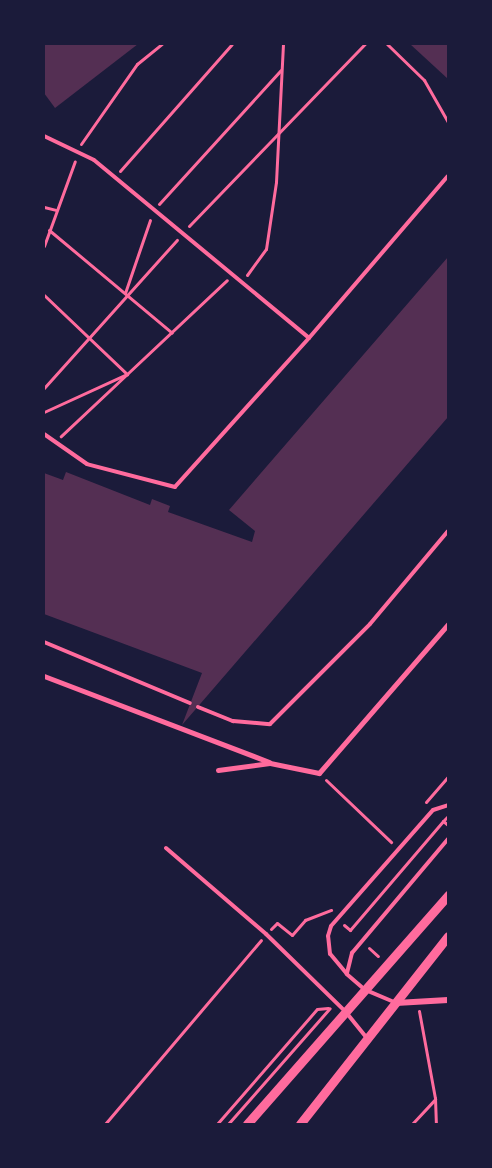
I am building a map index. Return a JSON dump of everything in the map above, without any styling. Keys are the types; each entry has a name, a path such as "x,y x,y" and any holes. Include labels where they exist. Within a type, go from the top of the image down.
{"main road":[{"path":"247,1125 448,895"},
{"path":"300,1125 448,936"}],"street":[{"path":"44,676 270,763 319,773 448,624"},
{"path":"218,770 270,763"},
{"path":"395,1003 448,1000"}],"lane":[{"path":"44,136 77,150 115,177 309,338"},
{"path":"44,434 87,464 175,487 309,338 448,176"},
{"path":"198,707 233,721 270,724 370,624 448,531"},
{"path":"44,642 190,703"},
{"path":"395,1003 364,989 347,974 327,946 331,927 433,810 448,805"},
{"path":"347,974 352,953 448,839"},
{"path":"166,848 266,934 345,1011 367,1038"}],"path":[{"path":"44,246 77,150 137,64 162,44"},
{"path":"115,177 232,44"},
{"path":"242,282 266,249 276,182 283,44"},
{"path":"44,388 124,296 278,131 365,44"},
{"path":"387,44 424,80 448,122"},
{"path":"124,296 154,209 281,70"},
{"path":"44,207 57,211"},
{"path":"49,230 124,296 171,333"},
{"path":"55,442 232,274"},
{"path":"44,295 127,374"},
{"path":"44,412 127,374"},
{"path":"329,912 350,930 448,816"},
{"path":"443,821 448,825"},
{"path":"217,1125 317,1009 330,1008 228,1125"},
{"path":"418,1010 435,1098 435,1125"},
{"path":"412,1125 435,1098"}],"building":[{"path":"44,44 138,44 55,108 44,93"},
{"path":"410,44 448,44 448,79"},
{"path":"448,257 448,417 182,725 202,673 44,614 44,473 63,480 66,472 150,505 152,499 170,506 168,512 252,542 255,531 229,510"}]}
